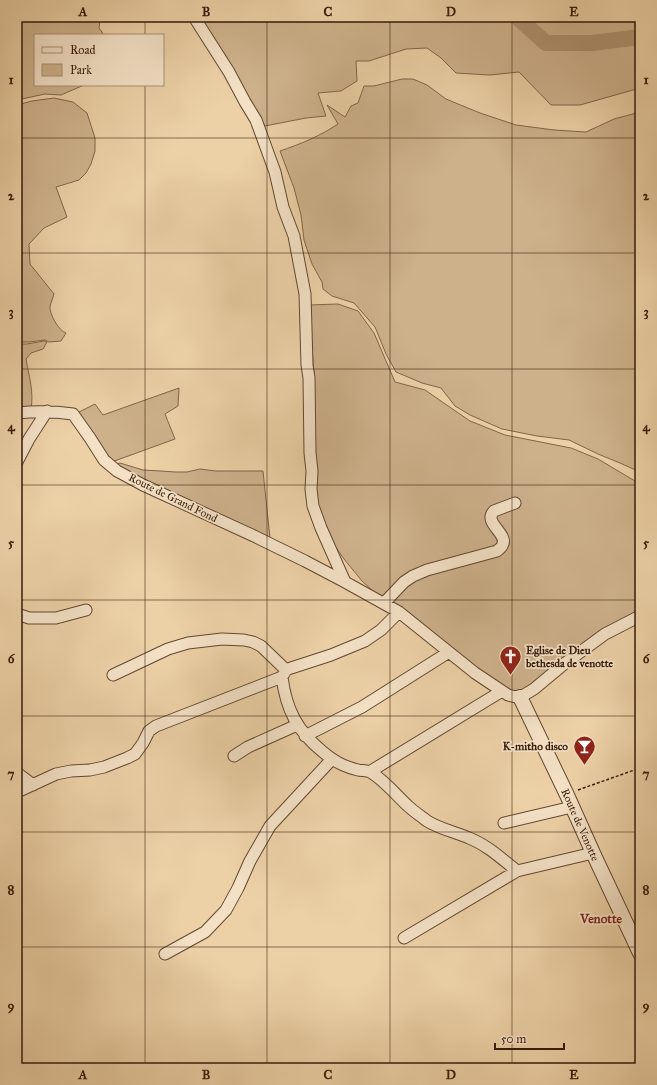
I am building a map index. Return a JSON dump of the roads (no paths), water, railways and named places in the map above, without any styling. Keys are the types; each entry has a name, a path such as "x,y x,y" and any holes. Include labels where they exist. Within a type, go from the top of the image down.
{"street":[{"path":"194,17 229,72 256,120 275,172 283,208 294,236 305,294 307,365 309,378 310,453 312,471 311,489 313,506 345,582"},
{"path":"17,462 47,411"},
{"name":"Route de Grand Fond","path":"17,413 57,411 73,414 104,460 117,471 143,485 299,558 384,603 399,612 475,672 502,691 511,696 520,697"},
{"path":"384,603 404,582 413,576 427,570 497,551 502,547 504,542 503,538 492,522 491,516 494,511 515,503"},
{"path":"17,614 29,618 56,618 86,610"},
{"path":"17,792 56,774 104,767 127,758 135,754 149,731 156,726 284,674 297,665 331,655 365,641 381,630 399,612"},
{"path":"520,697 538,686 564,664 605,634 640,616"},
{"path":"113,675 168,649 188,643 222,639 253,642 261,646 284,674 283,687 291,713 305,736 332,759 356,770 371,771 502,691"},
{"path":"305,736 362,707 449,652"},
{"name":"Route de Venotte","path":"520,697 640,953"},
{"path":"234,756 248,747 297,725"},
{"path":"165,954 205,932 226,910 250,861 270,826 332,759"},
{"path":"371,771 390,787 408,807 429,822 450,832 470,838 492,851 517,871"},
{"path":"17,773 33,785"},
{"path":"504,823 569,801"},
{"path":"404,938 517,871 593,853"}],"waterway":[{"path":"519,17 519,19 546,43 592,43 640,37"}],"place":[{"name":"Eglise de Dieu bethesda de venotte","path":"511,676"},
{"name":"K-mitho disco","path":"584,766"}],"district":[{"name":"Venotte","path":"601,919"}]}
